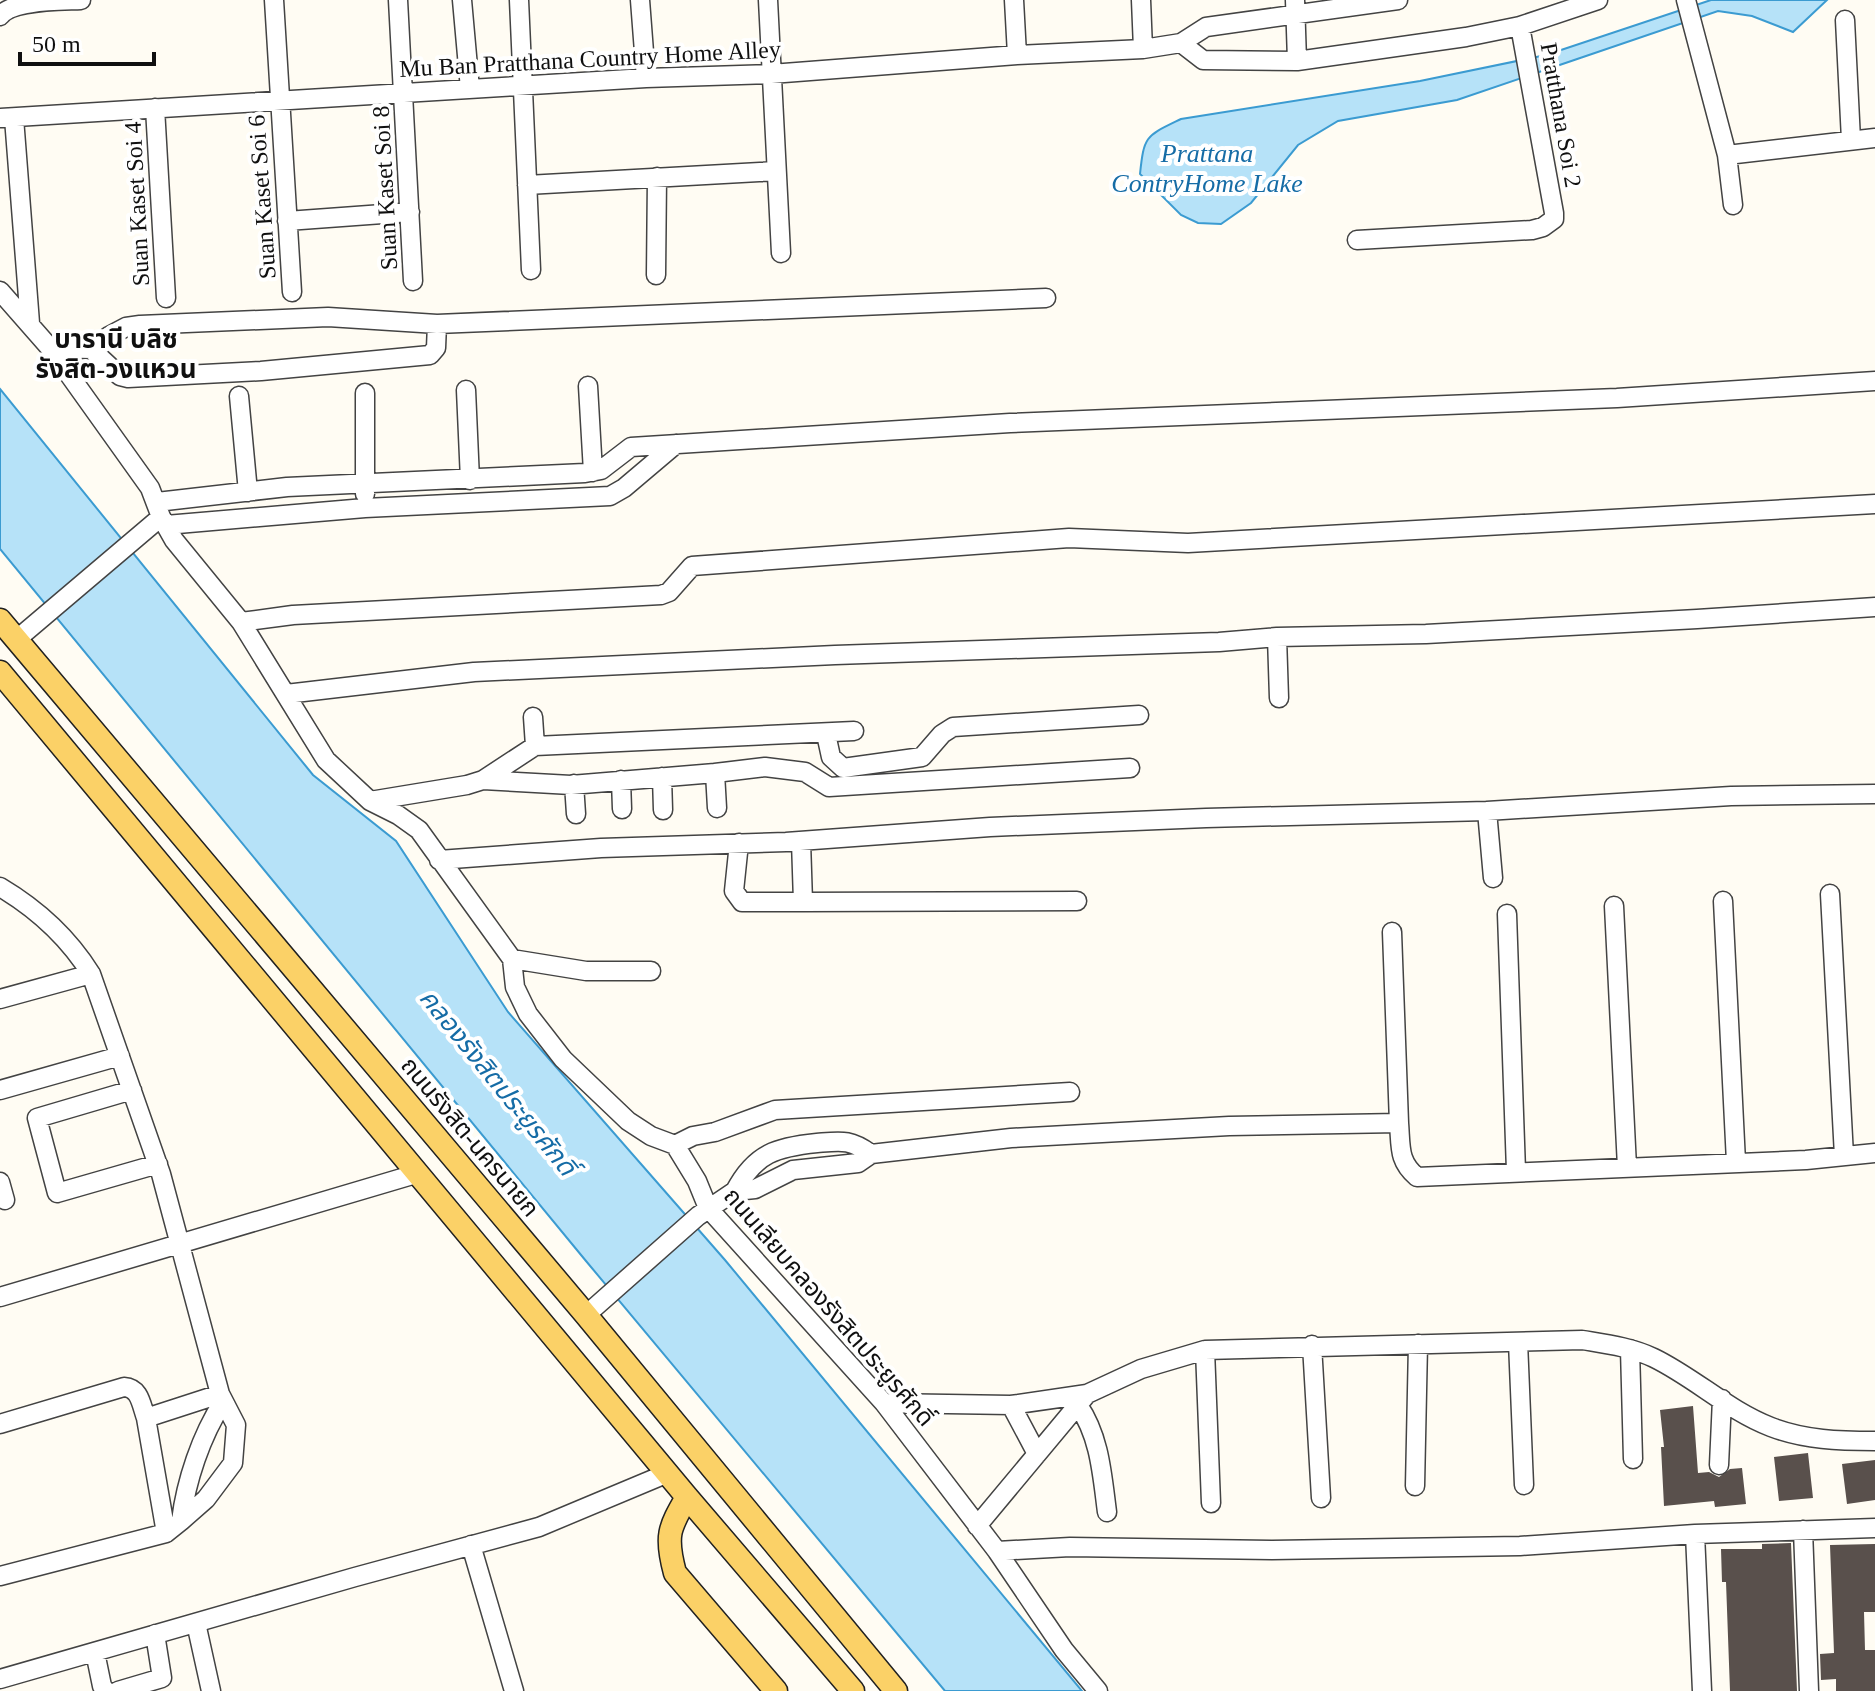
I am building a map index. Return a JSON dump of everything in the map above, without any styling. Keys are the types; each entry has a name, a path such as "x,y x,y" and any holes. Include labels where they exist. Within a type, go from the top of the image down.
{"main road":[{"name":"ถนนรังสิต-นครนายก","path":"0,620 22,634 592,1309 896,1691"},
{"path":"0,672 687,1497 853,1691"},
{"path":"687,1497 670,1527 675,1573 776,1691"}],"street":[{"path":"0,16 16,4 81,0"},
{"name":"Suan Kaset Soi 6","path":"274,0 292,292"},
{"name":"Suan Kaset Soi 8","path":"398,0 413,281"},
{"path":"462,0 470,89"},
{"path":"519,0 531,270"},
{"path":"640,0 646,78"},
{"path":"768,0 781,253"},
{"path":"1014,0 1017,55"},
{"path":"1141,0 1143,49"},
{"name":"Mu Ban Pratthana Country Home Alley","path":"7,118 523,85 771,74 1017,55 1143,49 1181,43 1206,27 1295,8 1398,0"},
{"path":"1686,0 1727,155 1733,205"},
{"path":"1181,43 1203,60 1297,61 1354,55 1520,26 1595,1"},
{"path":"1295,8 1297,61"},
{"path":"1845,20 1851,140"},
{"name":"Pratthana Soi 2","path":"1357,240 1532,230 1550,224 1554,213 1520,26"},
{"name":"Suan Kaset Soi 4","path":"155,108 166,298"},
{"path":"7,118 30,323"},
{"path":"1727,155 1875,138"},
{"path":"527,185 776,171"},
{"path":"656,275 657,177"},
{"path":"287,221 410,212"},
{"path":"0,291 50,348 150,488 174,540 241,622 326,760 370,801 419,830 512,959 515,987 528,1014 563,1059 628,1121 651,1136 675,1145 775,1110 1070,1092"},
{"path":"50,348 91,349 117,332 140,325 328,317 437,324 1046,298"},
{"path":"91,349 120,376 128,378 261,371 430,355 436,348 437,324"},
{"path":"22,634 161,515 248,492 287,487 593,472 601,470 631,447 1010,423 1617,398 1875,381"},
{"path":"588,386 593,472"},
{"path":"466,390 470,480"},
{"path":"365,393 365,508"},
{"path":"239,396 248,492"},
{"path":"161,515 610,496 676,444"},
{"path":"241,622 293,615 661,595 669,592 692,566 1069,538 1188,543 1875,504"},
{"path":"286,694 474,672 835,655 1219,642 1277,637 1426,634 1875,607"},
{"path":"1277,637 1279,698"},
{"path":"826,734 831,757 843,768 922,757 942,734 953,727 1139,715"},
{"path":"533,717 535,746"},
{"path":"370,801 483,780 535,746 854,731"},
{"path":"483,780 574,784 765,767 805,772 829,787 1130,768"},
{"path":"715,773 717,808"},
{"path":"662,777 663,810"},
{"path":"621,780 622,809"},
{"path":"574,784 576,814"},
{"path":"439,860 601,848 801,841 990,827 1487,811 1731,796 1875,794"},
{"path":"1487,811 1493,878"},
{"path":"801,841 803,902"},
{"path":"739,843 734,891 742,902 1077,901"},
{"path":"0,887 27,903 74,947 91,974 159,1169 222,1398 236,1425 233,1463 206,1499 174,1527 0,1576"},
{"path":"1830,894 1844,1156"},
{"path":"1723,901 1736,1162"},
{"path":"1614,906 1627,1167"},
{"path":"1507,914 1516,1171"},
{"path":"1392,932 1401,1154 1405,1167 1417,1177 1875,1153"},
{"path":"512,959 586,971 651,971"},
{"path":"0,999 91,974"},
{"path":"0,1090 120,1056"},
{"path":"132,1090 37,1118 57,1193 159,1169"},
{"path":"592,1309 703,1212 735,1191 746,1171 760,1159 783,1146 855,1142 871,1154 1042,1136 1229,1126 1399,1123"},
{"name":"ถนนเลียบคลองรังสิตประยูรศักดิ์","path":"675,1145 697,1181 703,1212 884,1403 997,1551 1064,1650 1098,1691"},
{"path":"0,1297 419,1173"},
{"path":"884,1403 1011,1405 1082,1399 1141,1369 1205,1350 1582,1340 1630,1349 1654,1358 1768,1426 1794,1435 1825,1440 1875,1441"},
{"path":"1518,1342 1524,1485"},
{"path":"1415,1486 1418,1344"},
{"path":"1312,1345 1321,1498"},
{"path":"1630,1349 1633,1459"},
{"path":"1205,1350 1211,1503"},
{"path":"0,1424 124,1387 132,1388 137,1393 146,1418 174,1527"},
{"path":"146,1418 222,1398"},
{"path":"174,1527 222,1398"},
{"path":"977,1526 1082,1399"},
{"path":"1082,1399 1098,1445 1107,1512"},
{"path":"1719,1465 1722,1399"},
{"path":"1011,1405 1037,1454"},
{"path":"0,1679 539,1527 668,1473"},
{"path":"997,1551 1070,1547 1272,1550 1520,1546 1695,1534 1875,1528"},
{"path":"1803,1530 1809,1691"},
{"path":"1695,1534 1702,1691"},
{"path":"471,1545 514,1691"},
{"path":"196,1623 211,1691"},
{"path":"118,1691 162,1678 155,1634"},
{"path":"95,1652 102,1686 106,1691"}],"water":[{"name":"Prattana ContryHome Lake","path":"1711,0 1827,0 1793,32 1752,16 1718,11 1457,100 1338,121 1298,145 1251,203 1221,224 1198,223 1181,215 1140,174 1143,151 1149,138 1181,119 1420,81 1546,55"},
{"name":"คลองรังสิตประยูรศักดิ์","path":"0,389 313,775 396,841 508,1012 725,1260 1082,1691 945,1691 586,1261 0,549"}],"building":[{"path":"1693,1406 1698,1473 1709,1472 1719,1477 1730,1469 1742,1468 1746,1504 1715,1507 1714,1501 1664,1506 1661,1447 1664,1447 1660,1410"},
{"path":"1808,1453 1813,1498 1779,1501 1774,1457"},
{"path":"1875,1460 1875,1500 1847,1504 1842,1464"},
{"path":"1791,1543 1797,1691 1730,1691 1726,1582 1722,1582 1721,1549 1762,1549 1762,1544"},
{"path":"1875,1544 1875,1612 1864,1612 1865,1650 1875,1650 1875,1691 1836,1691 1836,1679 1821,1680 1820,1654 1834,1653 1830,1545"}],"district":[{"name":"บารานี บลิซ รังสิต-วงแหวน","path":"116,354"}]}
